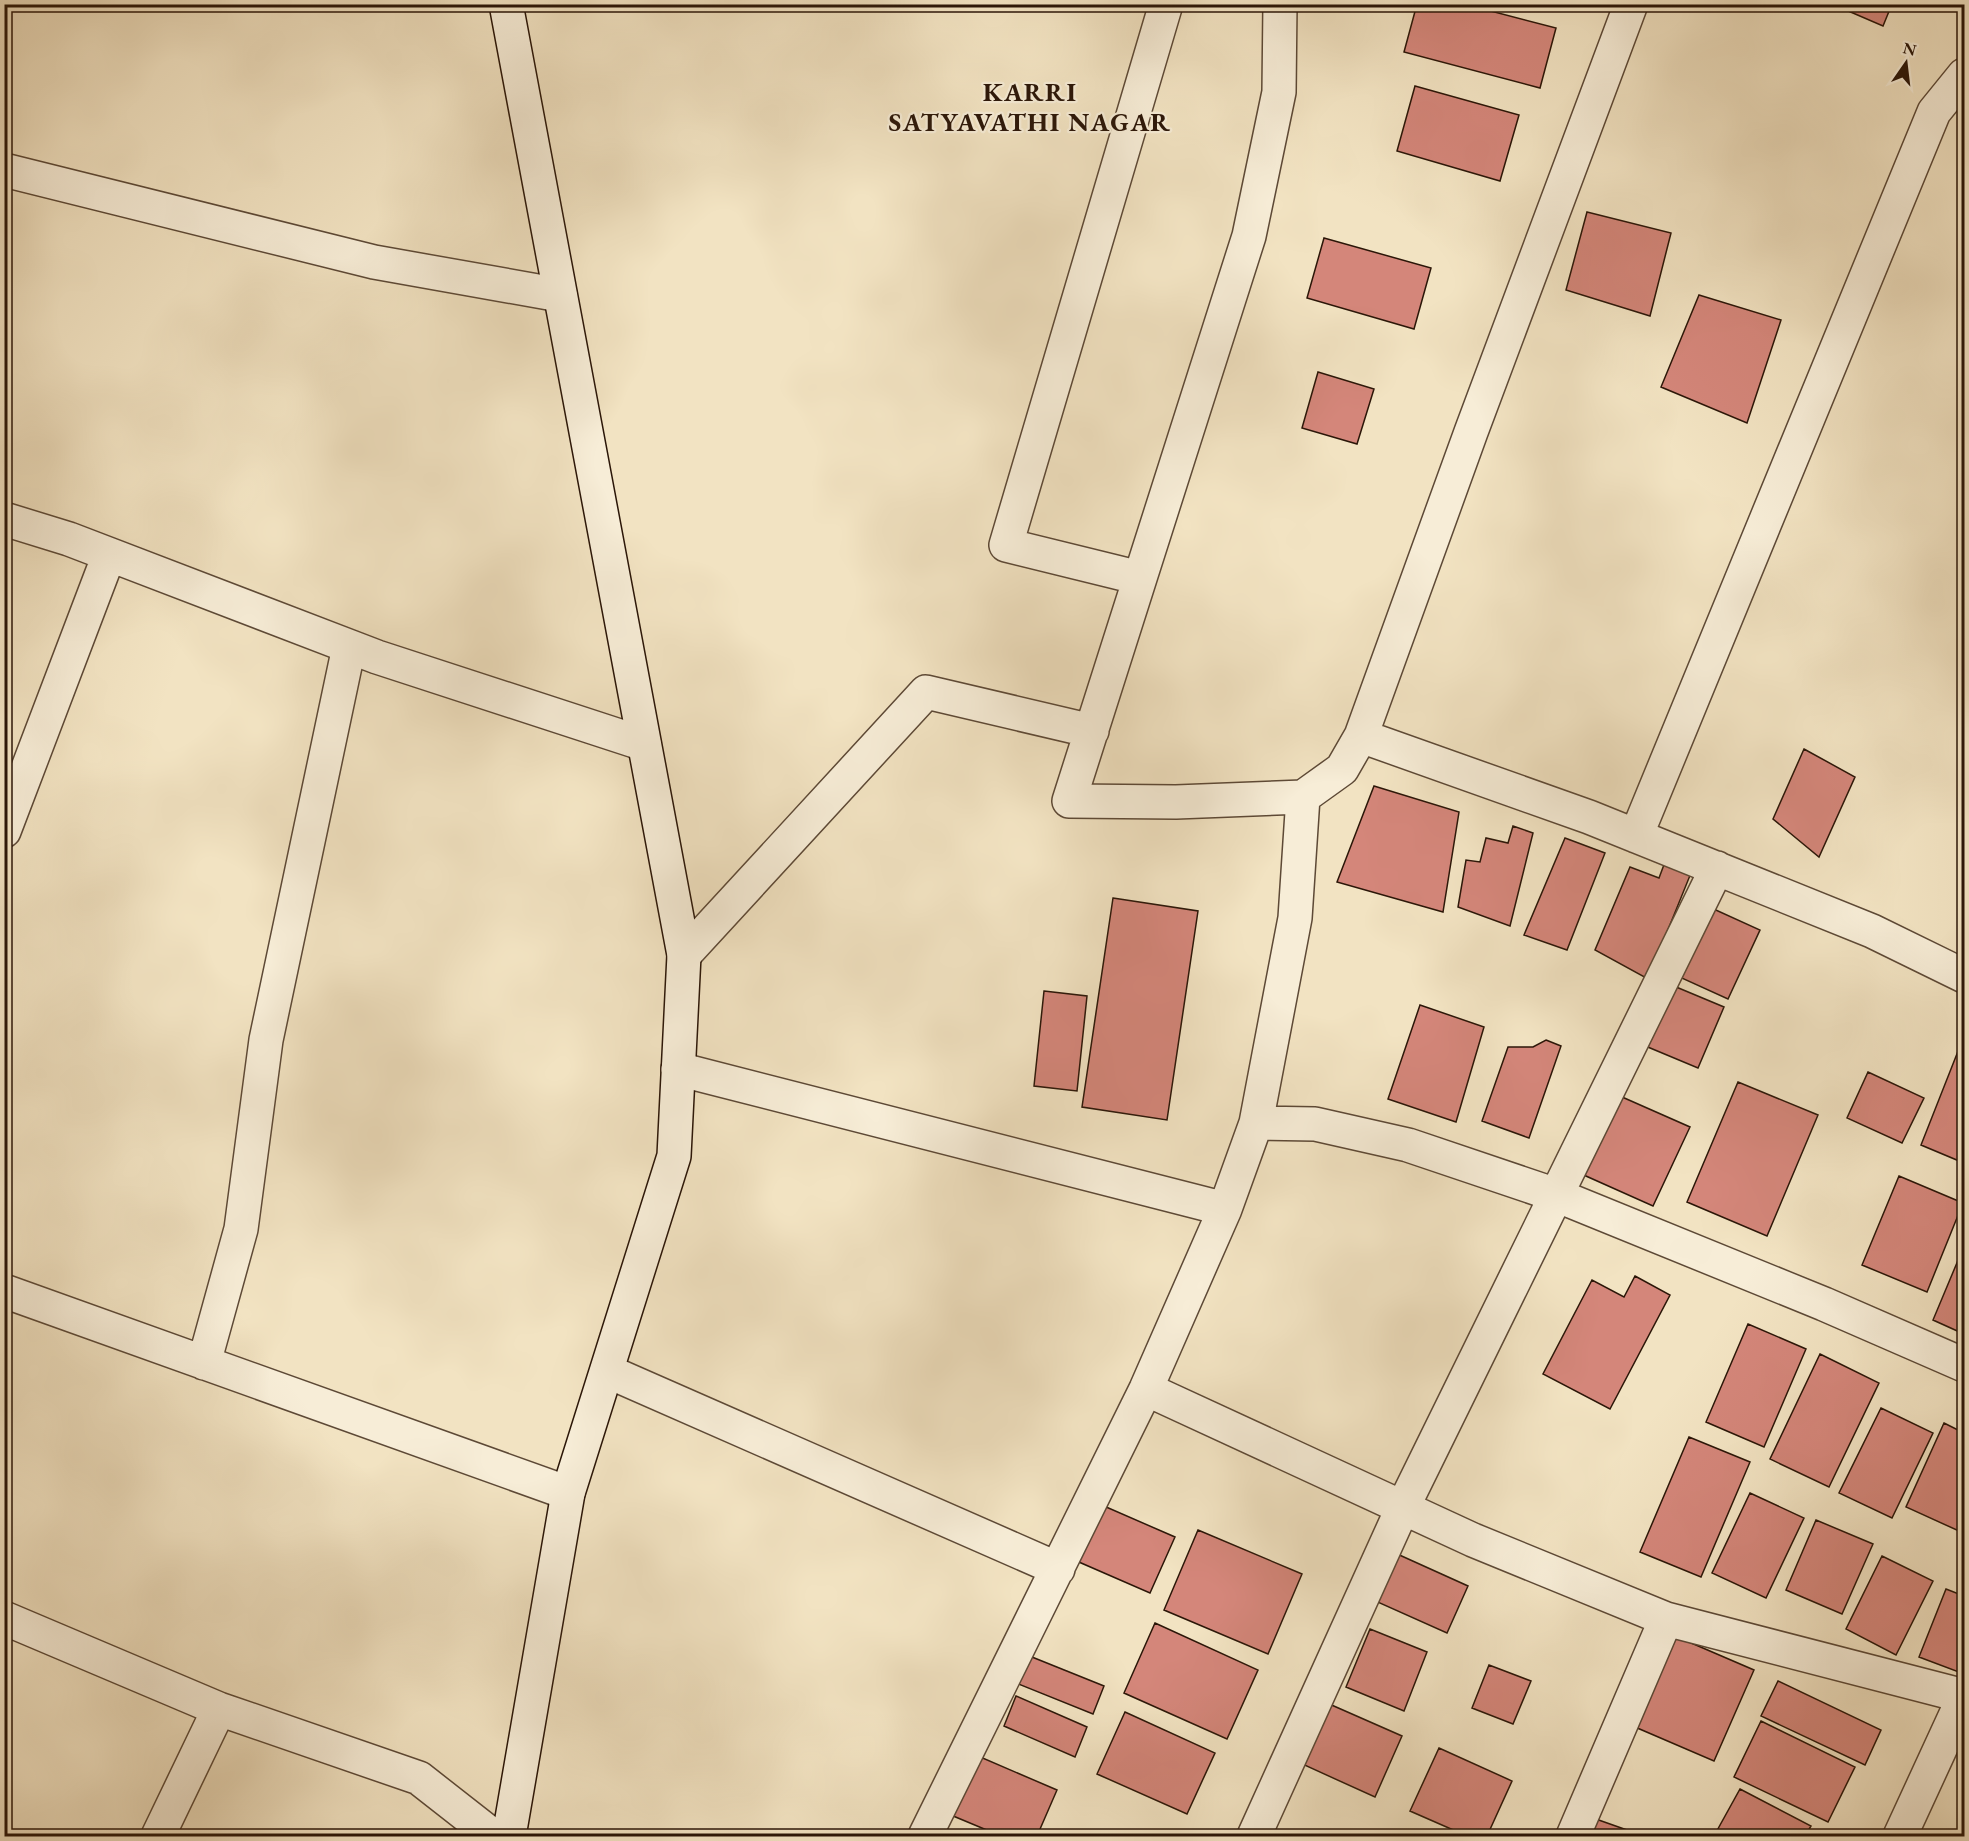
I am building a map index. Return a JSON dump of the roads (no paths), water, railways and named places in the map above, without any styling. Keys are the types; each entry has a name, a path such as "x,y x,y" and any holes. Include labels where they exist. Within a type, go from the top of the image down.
{"street":[{"path":"506,4 684,955 674,1156 568,1493 509,1836"},
{"path":"1140,578 1006,545 1166,4"},
{"path":"1280,4 1279,92 1249,236 1069,801 1176,802 1303,797 1342,768 1361,736 1471,432 1631,4"},
{"path":"1636,836 1934,112 1965,75"},
{"path":"4,170 374,262 560,295"},
{"path":"4,519 69,539 349,647 644,744"},
{"path":"4,831 109,555"},
{"path":"204,1363 241,1229 266,1040 349,647"},
{"path":"684,955 926,692 1092,731"},
{"path":"1361,736 1589,817 1872,931 1965,976"},
{"path":"925,1836 1146,1389 1225,1209 1256,1123 1296,918 1303,797"},
{"path":"1254,1836 1403,1508 1717,868"},
{"path":"678,1069 1225,1209"},
{"path":"1256,1123 1315,1124 1396,1143 1556,1195 1824,1304 1965,1365"},
{"path":"4,1291 568,1493"},
{"path":"607,1371 1058,1569"},
{"path":"1146,1389 1473,1540 1666,1619 1965,1696 1900,1836"},
{"path":"4,1618 219,1709 419,1778 494,1836"},
{"path":"1573,1836 1666,1619"},
{"path":"158,1836 219,1709"}],"district":[{"name":"KARRI SATYAVATHI NAGAR","path":"1030,107"}]}
